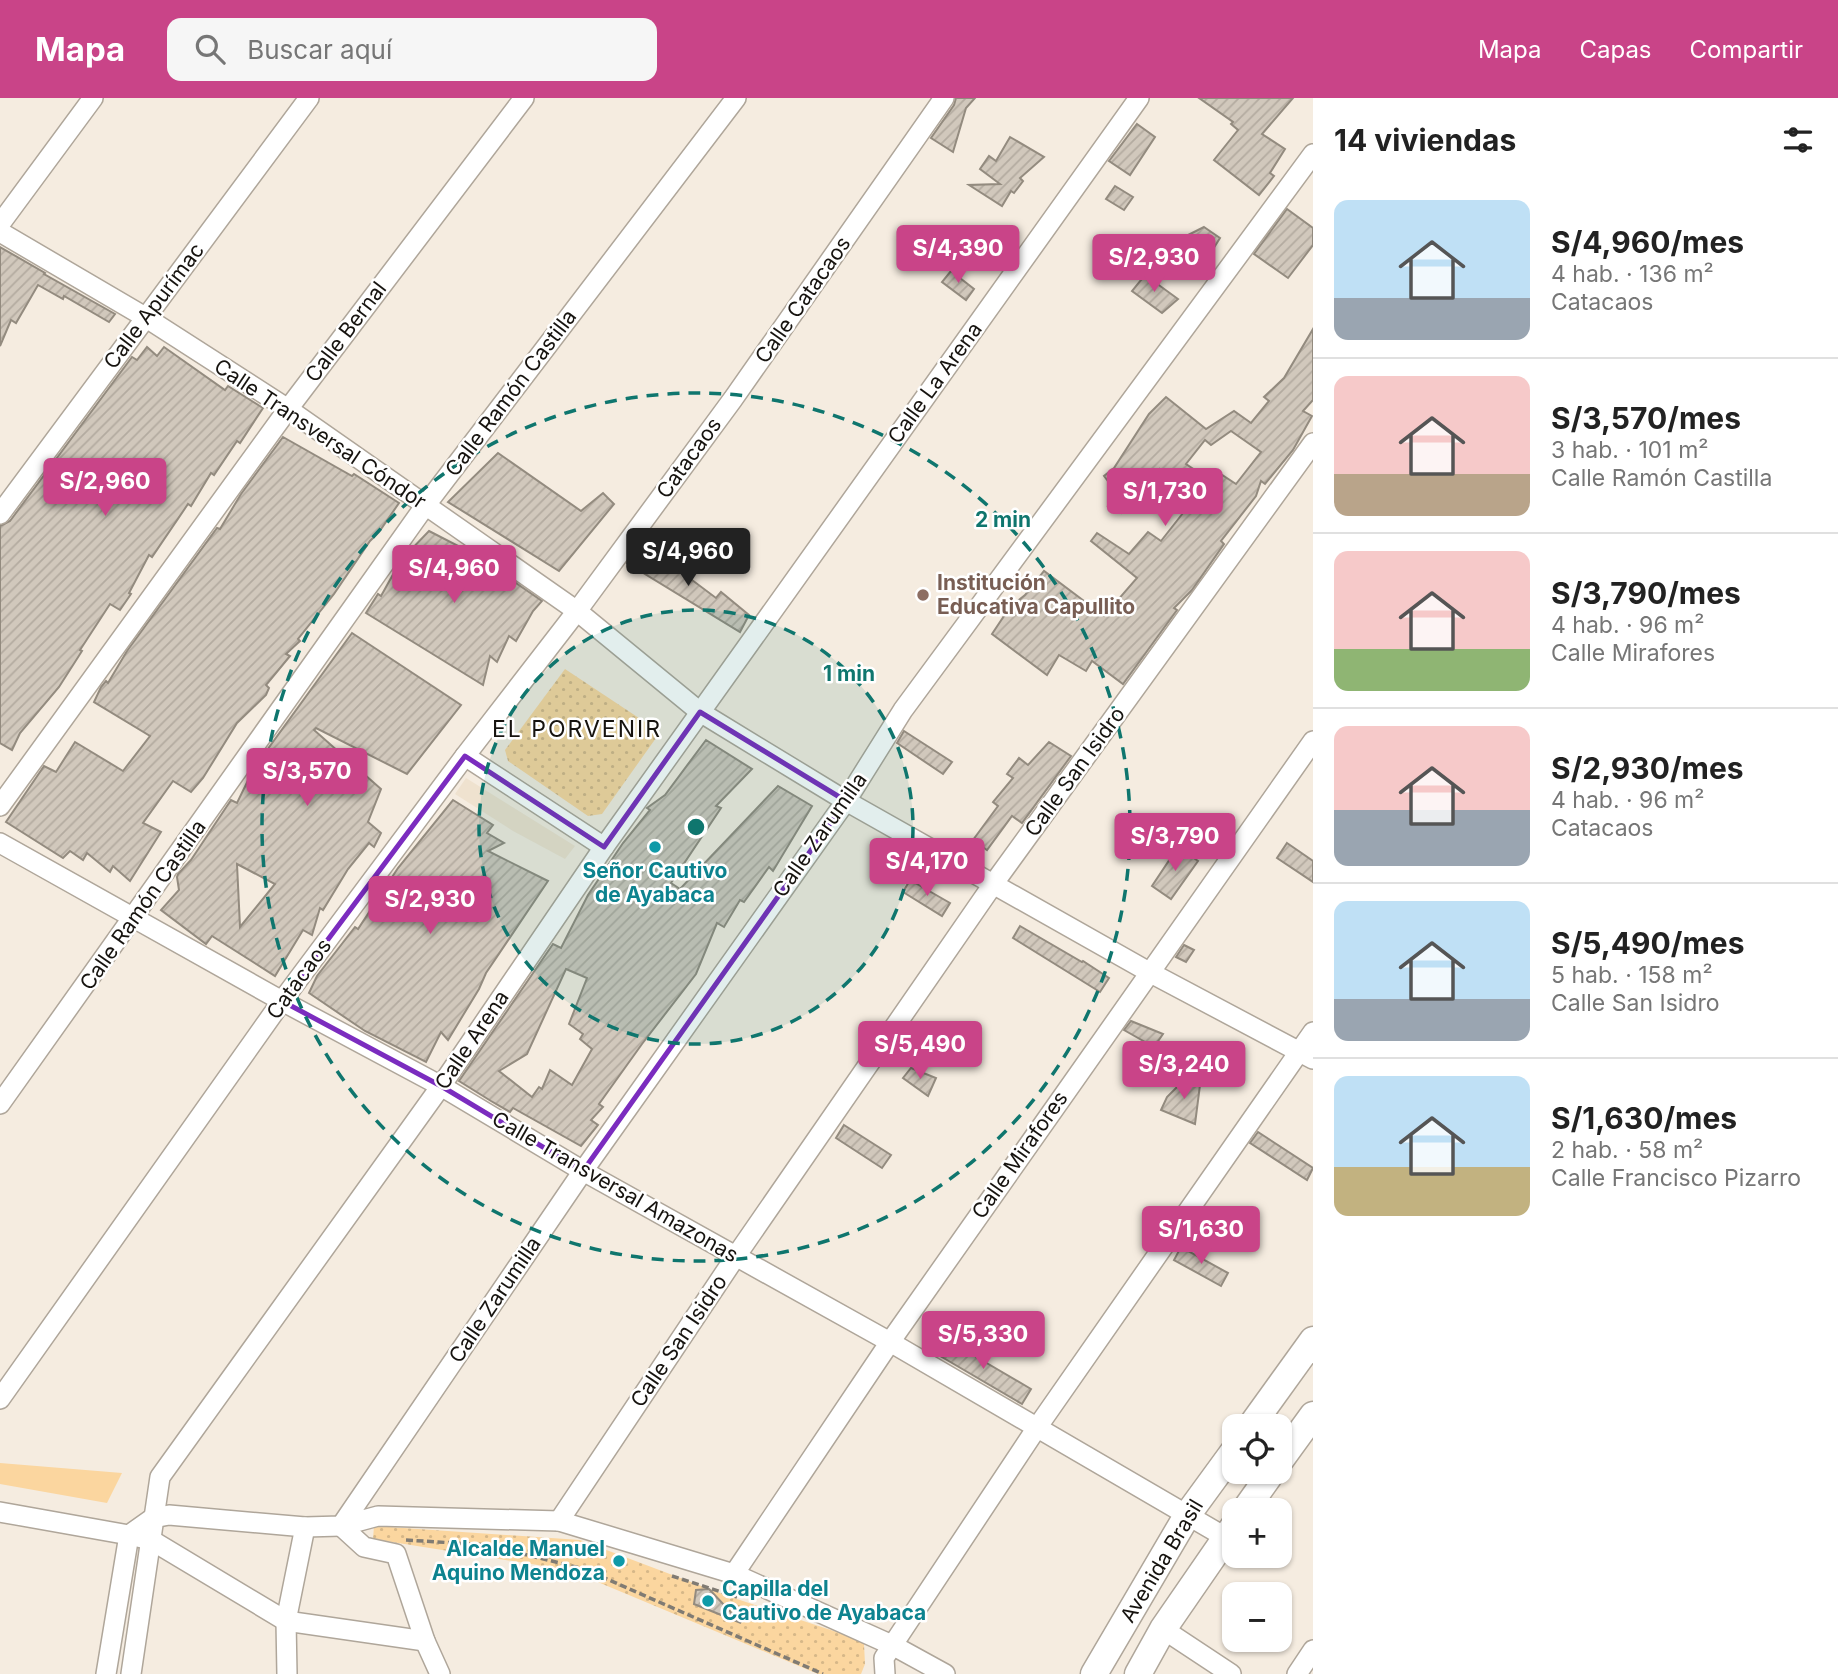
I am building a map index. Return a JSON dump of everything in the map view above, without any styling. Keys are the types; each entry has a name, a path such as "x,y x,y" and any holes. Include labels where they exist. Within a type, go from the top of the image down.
{"street":[{"path":"0,224 93,98"},
{"name":"Calle Apurímac","path":"0,514 309,98"},
{"name":"Calle Bernal","path":"0,806 288,409 524,98"},
{"name":"Calle Ramón Castilla","path":"0,1104 425,506 736,98"},
{"name":"Calle Catacaos","path":"733,398 944,98"},
{"name":"Calle La Arena","path":"804,566 1139,98"},
{"name":"Calle Zarumilla","path":"341,1526 583,1171 846,802 903,710 1313,154"},
{"name":"Calle Transversal Cóndor","path":"0,232 145,317 288,409 577,611 700,712 846,802 1149,972 1306,1055"},
{"name":"Catacaos","path":"0,1399 282,1002 465,755 577,611 733,398"},
{"name":"Calle San Isidro","path":"559,1521 736,1256 994,883 1313,443"},
{"name":"Calle Arena","path":"131,1674 160,1477 441,1086 604,846 804,566"},
{"name":"Calle Mirafores","path":"734,1574 890,1342 1313,741"},
{"path":"465,755 604,846"},
{"name":"Calle Transversal Amazonas","path":"0,844 282,1002 441,1086 583,1171 890,1342 1036,1429 1188,1514 1222,1529"},
{"path":"886,1674 884,1658 1036,1429 1306,1055 1313,1032"},
{"path":"1260,1414 1313,1340"},
{"path":"1292,1444 1313,1415"},
{"name":"Avenida Brasil","path":"1094,1674 1188,1514 1222,1467"},
{"path":"0,1512 151,1540 286,1620 425,1641"},
{"path":"106,1674 129,1535 153,1518 185,1515 305,1527 341,1526 377,1516 559,1521 734,1574 894,1646 945,1674"},
{"path":"341,1526 364,1547 396,1554 425,1641 440,1674"},
{"path":"287,1674 286,1620 305,1527"},
{"name":"Avenida Brasil","path":"1138,1674 1163,1629 1222,1544"},
{"path":"1163,1629 1231,1674"},
{"path":"1297,1674 1313,1650"}],"path":[{"path":"404,1539 487,1545 584,1569 823,1674"},
{"path":"669,1575 743,1599"}],"highlighted area":[{"path":"700,712 846,801 583,1171 441,1086 282,1001 465,756 604,847"}],"shaded area":[{"path":"565,669 654,728 656,738 602,814 588,816 508,761 505,750"},
{"path":"466,778 575,846 565,859 513,831 455,794"},
{"path":"0,1463 122,1473 107,1503 0,1484"},
{"path":"374,1526 580,1540 728,1596 858,1639 864,1644 865,1664 861,1674 818,1674 569,1570 373,1539"}],"building":[{"path":"956,98 975,98 966,108 953,152 931,138"},
{"path":"1199,98 1293,98 1262,134 1285,149 1270,173 1274,176 1259,195 1214,160 1238,130 1231,124 1233,122"},
{"path":"1137,124 1155,137 1130,175 1109,161"},
{"path":"1010,137 1044,157 1020,178 1023,181 1014,193 1011,191 1002,206 969,185 1000,184 980,169 989,156 996,161"},
{"path":"1115,186 1133,197 1124,210 1106,199"},
{"path":"1287,209 1313,228 1313,245 1288,278 1254,254"},
{"path":"1204,227 1220,238 1198,273 1167,253 1174,242"},
{"path":"0,247 115,314 109,322 64,296 63,299 38,285 16,323 11,320 0,346"},
{"path":"951,271 974,289 966,300 942,282"},
{"path":"1145,275 1178,299 1162,313 1132,291"},
{"path":"1313,329 1313,400 1303,411 1312,416 1293,450 1265,484 1261,481 1256,496 1221,541 1224,544 1192,590 1174,608 1177,610 1123,684 1092,661 1086,671 1059,655 1047,675 992,634 1010,607 1025,595 1044,571 1104,616 1137,578 1091,541 1097,533 1129,554 1148,532 1161,541 1183,513 1198,487 1160,469 1156,496 1148,495 1145,499 1137,493 1121,513 1108,506 1117,493 1104,476 1114,468 1149,414 1166,397 1206,429 1234,411 1251,423 1269,401 1264,397 1284,378","holes":["1231,431 1261,452 1236,484 1219,473 1213,482 1186,464 1205,440 1211,445"]},
{"path":"147,347 157,356 164,347 225,390 228,386 263,408 240,443 237,441 214,475 211,473 191,506 188,504 152,557 149,555 129,593 131,594 120,610 110,604 59,687 20,733 12,750 0,743 0,526 10,521 132,357 137,360"},
{"path":"283,437 352,476 354,474 399,503 298,639 300,641 286,654 290,656 266,685 269,688 266,695 237,723 203,778 191,792 173,781 143,823 161,832 130,881 113,866 110,872 87,853 83,860 70,851 63,858 6,822 44,766 56,772 75,742 123,771 150,736 94,702 101,687 106,681 108,683 127,651 217,528 220,529 241,494"},
{"path":"498,453 581,511 603,493 614,504 559,571 448,502"},
{"path":"429,531 474,554 542,601 516,641 509,636 497,662 490,656 483,685 366,613 378,594 381,596 401,560"},
{"path":"644,544 716,598 721,592 749,615 740,632 627,563"},
{"path":"352,633 461,705 407,774 316,728 314,730 381,789 368,822 381,833 374,847 369,843 348,869 323,910 320,908 312,935 303,930 275,976 212,936 206,944 161,910 179,890 178,874 191,860 231,800 237,803 254,768","holes":["237,864 275,884 240,927"]},
{"path":"904,731 952,762 943,774 897,743"},
{"path":"706,740 752,769 716,806 721,808 671,883 680,889 778,786 812,806 773,871 769,867 744,902 740,900 724,927 717,923 696,974 599,1104 603,1107 591,1120 598,1125 581,1146 513,1108 510,1112 459,1081 553,944 561,948 588,895 623,843 650,810 647,808 665,795","holes":["566,969 587,978 569,1024 583,1034 580,1039 592,1049 572,1085 550,1070 542,1089 539,1087 532,1097 499,1071 527,1054"]},
{"path":"1049,742 1071,756 1022,823 1012,816 987,850 973,840 998,806 993,802 1013,778 1007,774 1019,758 1028,765"},
{"path":"453,800 493,825 487,833 504,843 488,851 548,881 486,973 448,1040 441,1032 426,1062 365,1031 309,993 317,976 355,927 358,929 398,868"},
{"path":"1287,843 1313,861 1313,882 1277,858"},
{"path":"1178,847 1198,861 1171,899 1152,886"},
{"path":"910,880 950,903 942,916 903,892"},
{"path":"1020,926 1109,978 1100,992 1013,938"},
{"path":"1184,945 1194,950 1186,962 1176,957"},
{"path":"1131,1021 1163,1034 1154,1047 1124,1030"},
{"path":"911,1068 936,1078 928,1096 903,1078"},
{"path":"1186,1078 1200,1085 1195,1124 1161,1110 1167,1097"},
{"path":"844,1125 891,1155 882,1168 836,1138"},
{"path":"1258,1132 1313,1168 1307,1180 1250,1143"},
{"path":"1181,1247 1228,1273 1221,1286 1174,1260"},
{"path":"944,1338 1031,1389 1022,1404 935,1353"},
{"name":"Capilla del Cautivo de Ayabaca","path":"709,1589 741,1623 694,1604 696,1590"}],"place":[{"name":"Institución Educativa Capullito","path":"923,595"},
{"name":"Señor Cautivo de Ayabaca","path":"655,847"},
{"name":"Alcalde Manuel Aquino Mendoza","path":"619,1561"},
{"name":"Capilla del Cautivo de Ayabaca","path":"708,1601"}],"district":[{"name":"EL PORVENIR","path":"577,729"}]}
